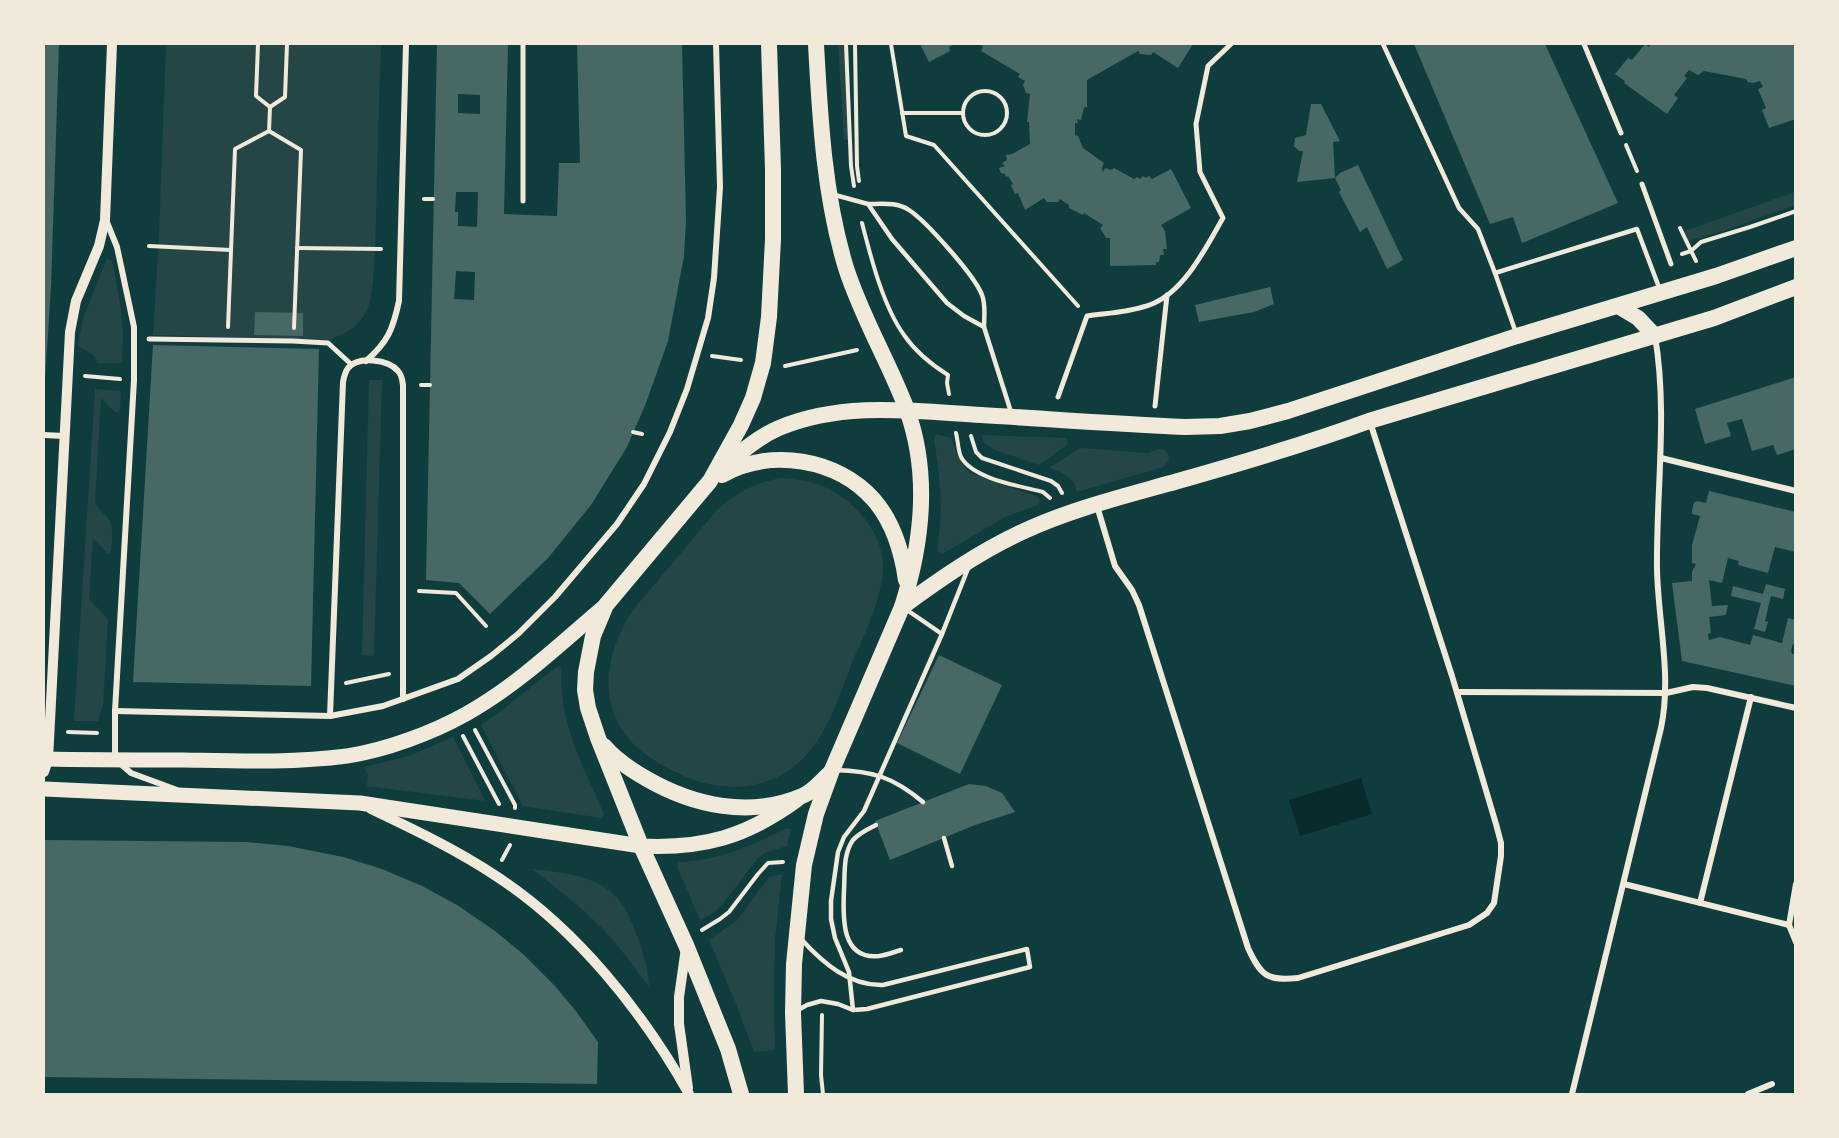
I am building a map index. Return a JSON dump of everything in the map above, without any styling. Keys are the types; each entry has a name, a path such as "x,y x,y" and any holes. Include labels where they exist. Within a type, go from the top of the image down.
{"highway":[{"path":"710,481 741,425 753,398 764,363 773,239 769,44"},
{"path":"796,1095 794,964 804,865 816,814 832,770 902,607 920,529 922,502 915,440 907,411 858,302 835,228 821,122 816,44"},
{"path":"741,1095 728,1049 686,945 641,846 598,738 588,708 585,690 593,636 606,605 710,481 738,454 778,428 814,417 874,409 1138,425 1220,426 1250,421 1288,411 1517,336 1716,276 1796,248"},
{"path":"902,607 972,558 1024,531 1097,504 1314,441 1369,421 1714,318 1796,287"},
{"path":"1618,306 1638,318 1655,336"},
{"path":"710,481 744,465 765,460 790,460 838,472 874,500 891,525 904,568 907,590"},
{"path":"598,738 613,756 629,769 654,783 697,801 739,808 757,807 804,796 832,770"}],"main road":[{"path":"45,764 115,759 227,761 313,759 348,756 409,739 466,714 498,694 518,680 606,605"},
{"path":"44,789 360,803 641,846 669,847 689,846 727,837 751,828 804,796"}],"street":[{"path":"45,764 70,332 76,302 99,246 105,220 112,44"},
{"path":"366,361 380,349 390,333 399,302 406,44"},
{"path":"523,44 523,201"},
{"path":"115,711 330,716 383,706 458,679 518,634 555,597 617,524 658,459 687,389 708,318 713,288 720,187 716,44"},
{"path":"1058,397 1087,316 1142,308 1154,304 1167,295 1194,269 1223,218 1200,172 1196,124 1208,66 1231,44"},
{"path":"1584,44 1621,133"},
{"path":"1642,184 1670,261"},
{"path":"105,220 117,247 125,277 134,333 134,380 115,711 115,759 130,773 193,796"},
{"path":"1155,406 1167,295"},
{"path":"1572,1095 1664,713 1666,693 1657,568 1661,387 1655,336"},
{"path":"149,339 327,343 352,365"},
{"path":"330,716 343,382 344,374 352,365 366,361 383,362 396,368 402,376 403,385 403,699"},
{"path":"1097,504 1115,566 1132,590 1139,605 1248,948 1255,963 1267,976 1281,980 1299,978 1469,925 1488,913 1494,903 1497,890 1501,843 1457,692 1369,421"},
{"path":"44,435 64,436"},
{"path":"1661,458 1796,492"},
{"path":"1457,692 1666,693 1692,687 1707,688 1796,708"},
{"path":"1700,903 1751,697"},
{"path":"360,803 495,875 547,914 605,973 666,1058 689,1095"},
{"path":"1624,884 1789,925"},
{"path":"1795,886 1789,925 1796,942"},
{"path":"686,945 679,997 679,1024 689,1095"},
{"path":"1748,1095 1772,1084"}],"lane":[{"path":"1383,44 1459,208 1478,228 1517,336"},
{"path":"829,194 868,204 896,204 909,210 954,255 974,279 982,295 985,308 984,327 1013,417"},
{"path":"868,204 892,239 947,303 984,327"},
{"path":"1496,273 1637,229 1661,292"},
{"path":"853,1010 849,972 832,929 831,901 836,863 844,837 859,819 942,634 972,558"},
{"path":"902,607 942,634"},
{"path":"832,770 862,771 878,776 911,792 923,802"},
{"path":"876,825 857,836 846,858 843,919 845,931 855,949 862,954 876,957 902,950"},
{"path":"944,838 952,866"},
{"path":"793,1013 807,1005 821,1001 853,1010 883,1006 1030,967 1026,949 883,985 864,984 851,980 822,959 798,935"}],"path":[{"path":"258,44 256,96 270,107"},
{"path":"270,107 285,97 287,44"},
{"path":"846,44 851,166"},
{"path":"855,44 859,181"},
{"path":"891,44 906,136 934,145 1087,316"},
{"path":"985,91 1001,98 1006,105 1007,114 1000,130 984,136 968,129 962,113 969,97 976,92 985,91"},
{"path":"269,131 270,107"},
{"path":"902,113 962,113"},
{"path":"269,131 301,150 293,341"},
{"path":"228,340 235,149 269,131"},
{"path":"1621,133 1642,184"},
{"path":"424,199 434,199"},
{"path":"1670,261 1691,251 1701,242 1750,228 1796,211"},
{"path":"1680,228 1697,264"},
{"path":"149,246 231,250"},
{"path":"297,248 381,249"},
{"path":"872,258 899,329 921,354 948,375 947,383"},
{"path":"785,366 857,350"},
{"path":"706,355 741,360"},
{"path":"99,378 114,378"},
{"path":"421,385 430,385"},
{"path":"633,432 642,434"},
{"path":"956,433 959,452 970,468 983,475 1043,492 1052,501"},
{"path":"971,434 974,448 979,455 1051,481 1058,486 1063,497"},
{"path":"421,591 456,593 486,626"},
{"path":"340,684 390,674"},
{"path":"68,732 97,733"},
{"path":"461,733 500,805"},
{"path":"702,930 729,912 758,873 768,864 783,862"},
{"path":"822,1014 823,1095"}],"shaded area":[{"path":"166,44 381,44 372,290 365,314 346,332 327,340 153,335"},
{"path":"838,44 844,44 849,139 844,140"},
{"path":"1795,192 1795,205 1688,241 1685,231"},
{"path":"107,258 112,261 121,309 122,363 97,363 95,356 78,346 82,321"},
{"path":"369,380 382,380 374,656 362,655"},
{"path":"95,389 121,391 118,413 101,398 95,504 110,523 112,546 109,554 93,539 89,599 108,619 103,706 98,721 74,721"},
{"path":"936,434 951,438 960,461 970,473 1038,497 1040,501 1038,505 1005,517 942,554 937,551 941,509 934,440"},
{"path":"982,435 1067,438 1068,444 1039,465 995,450 984,443"},
{"path":"1080,448 1148,453 1159,449 1168,454 1169,460 1163,467 1077,492 1073,482 1063,473 1049,468"},
{"path":"781,478 817,484 829,489 863,516 878,541 882,554 882,581 879,593 872,617 833,711 807,755 792,768 759,784 741,787 703,783 660,764 637,748 625,734 616,719 611,704 609,672 612,656 632,611 717,510 746,489"},
{"path":"558,666 562,668 564,706 568,725 604,814 601,818 523,806 481,725"},
{"path":"453,737 485,801 367,786 368,775 364,767 409,756"},
{"path":"1361,778 1372,814 1300,836 1289,800"},
{"path":"786,828 791,829 787,846 767,852 758,858 723,904 715,912 700,920 677,866 679,862 721,856"},
{"path":"532,869 571,874 595,882 616,896 627,912 640,942 649,987 603,929"},
{"path":"782,874 775,939 775,1050 754,1052 709,940 737,920 769,877"}],"building":[{"path":"44,44 59,44 51,287 45,380 44,380"},
{"path":"437,44 508,44 504,214 557,216 559,163 580,163 577,44 682,44 686,221 684,256 668,341 646,403 627,447 591,505 548,558 490,614 459,583 426,580","holes":["458,94 480,95 480,114 458,113","456,192 478,192 477,227 458,226 458,212 455,212","456,271 475,272 474,300 454,299"]},
{"path":"920,44 955,44 949,47 950,51 929,62"},
{"path":"977,44 1193,44 1178,68 1153,52 1151,55 1140,54 1138,51 1087,80 1087,107 1084,107 1081,120 1077,119 1078,123 1075,123 1075,135 1078,136 1083,148 1104,163 1103,172 1105,168 1111,170 1114,168 1134,179 1149,176 1152,179 1171,169 1191,208 1161,225 1165,231 1167,249 1163,249 1164,255 1160,255 1156,265 1110,266 1110,238 1106,238 1100,228 1103,225 1084,213 1083,215 1069,208 1069,205 1060,199 1058,202 1047,202 1044,198 1025,210 1018,193 1015,194 1011,185 1013,184 999,168 1005,166 1002,163 1007,160 1006,155 1030,144 1029,122 1027,122 1030,94 1026,93 1023,85 1025,81 1018,77 1020,74 981,51 983,46"},
{"path":"1414,44 1545,44 1618,203 1522,243 1513,217 1490,224"},
{"path":"1645,44 1649,47 1651,44 1796,44 1796,119 1769,128 1762,110 1766,108 1758,89 1763,87 1760,81 1753,83 1746,79 1704,71 1698,75 1689,70 1684,76 1687,78 1674,95 1678,98 1667,114 1615,74 1628,58 1632,60"},
{"path":"1311,104 1321,104 1340,141 1333,142 1335,178 1297,182 1303,151 1299,151 1294,146 1295,138 1306,135"},
{"path":"1358,165 1403,260 1387,269 1367,227 1360,232 1339,192 1341,190 1335,178 1340,173"},
{"path":"1270,287 1274,304 1254,312 1199,322 1195,305"},
{"path":"255,312 303,313 303,336 254,335"},
{"path":"153,345 319,349 311,686 133,682"},
{"path":"1796,377 1796,449 1777,455 1773,445 1752,451 1742,419 1727,423 1731,436 1705,444 1695,409"},
{"path":"1709,491 1796,512 1796,552 1775,547 1768,573 1738,565 1739,561 1728,558 1722,583 1709,580 1712,606 1728,605 1726,615 1709,617 1711,633 1708,634 1709,640 1720,637 1750,645 1753,635 1782,643 1788,618 1796,620 1796,645 1793,644 1791,650 1792,654 1796,654 1796,686 1682,661 1672,583 1692,581 1692,572 1696,564 1692,563 1692,545 1700,516 1692,514 1692,510 1697,501 1706,503"},
{"path":"1766,584 1785,589 1783,599 1771,596 1765,621 1768,622 1765,632 1754,629 1761,603 1731,596 1733,586 1763,594"},
{"path":"939,655 1002,685 960,774 897,743"},
{"path":"969,784 986,786 1002,793 1015,812 975,825 890,860 875,821"},
{"path":"44,840 246,842 288,846 343,857 382,869 422,886 457,905 495,931 523,954 555,986 598,1042 597,1084 44,1077"}]}
